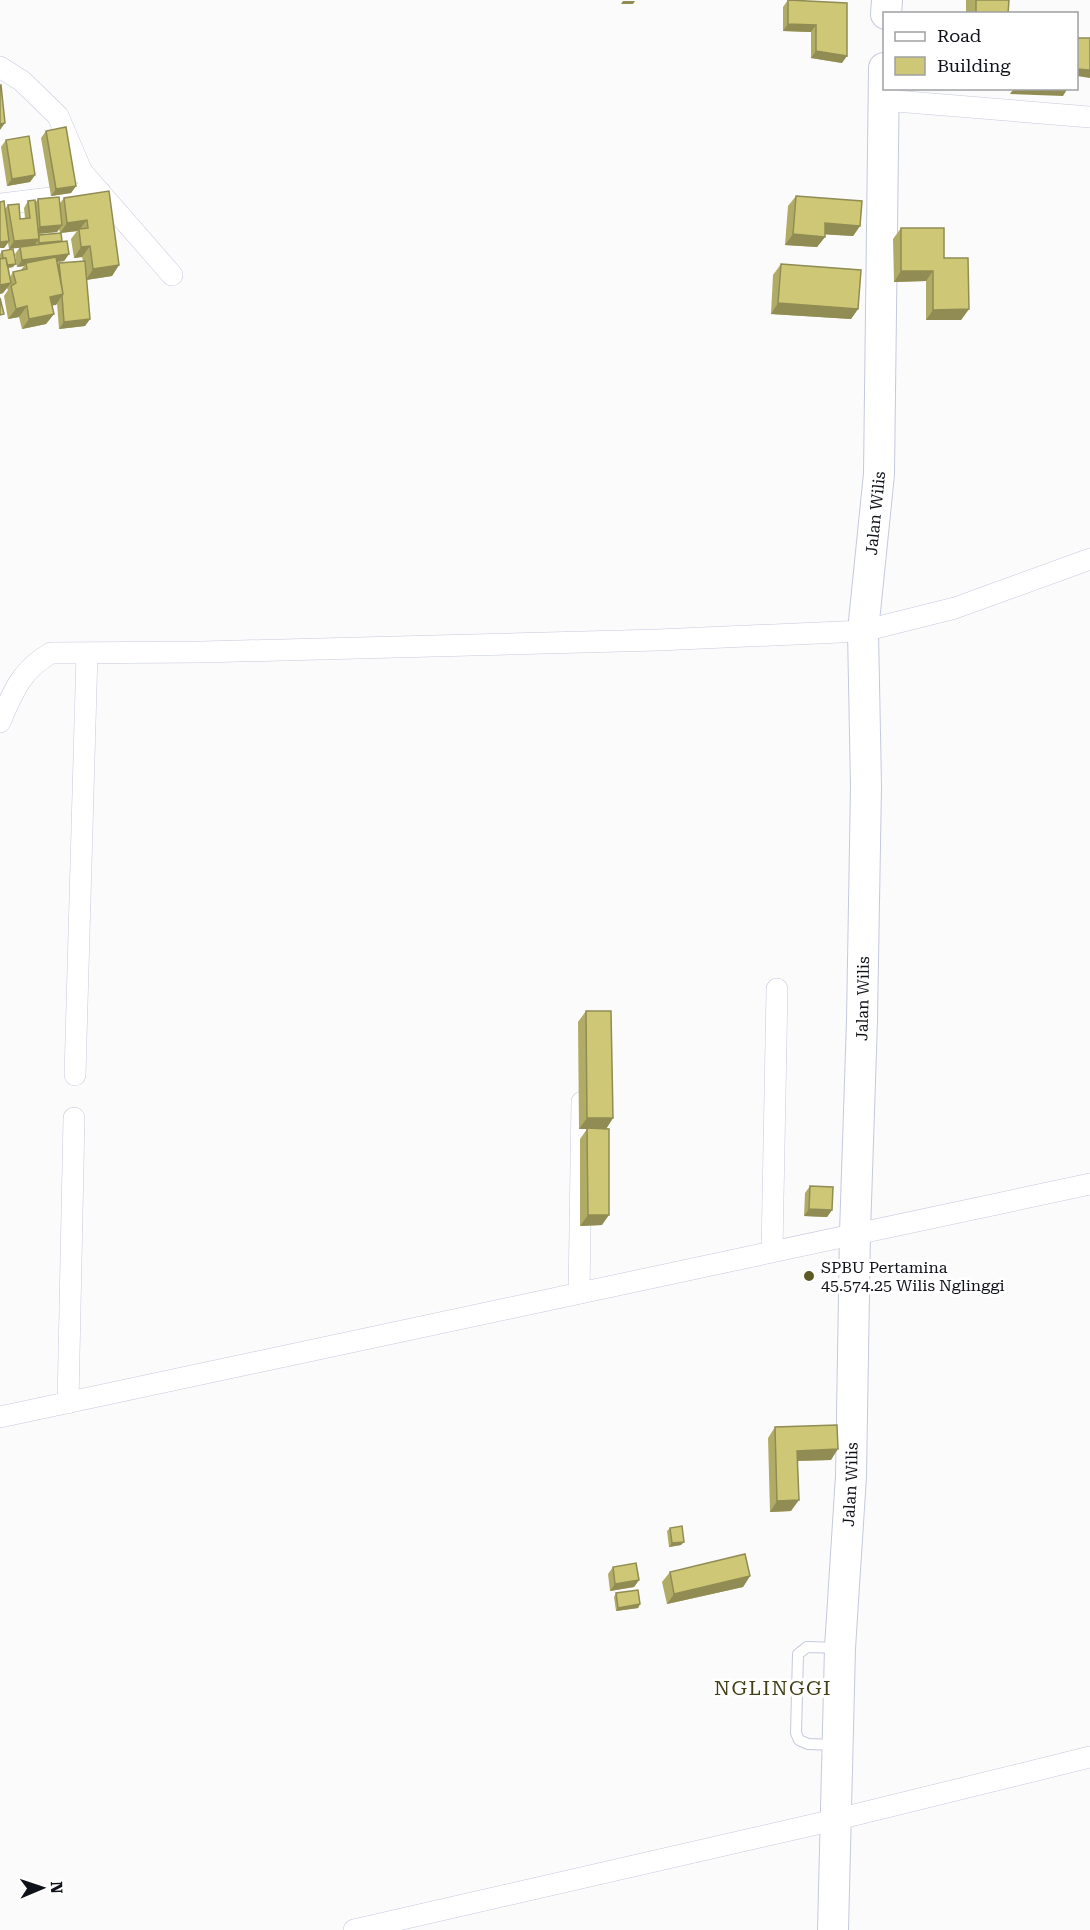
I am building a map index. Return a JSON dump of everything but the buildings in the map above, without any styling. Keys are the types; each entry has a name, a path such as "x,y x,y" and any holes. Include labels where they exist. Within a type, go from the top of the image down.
{"main road":[{"name":"Jalan Wilis","path":"833,1930 840,1648 851,1476 855,1233 862,1020 866,786 863,631 879,474 884,90"}],"street":[{"path":"0,67 22,81 58,116 82,172 172,275"},
{"path":"883,100 1090,117"},
{"path":"0,204 100,192"},
{"path":"0,722 14,691 31,664 51,653 202,652 658,640 863,631 955,608 1090,559"},
{"path":"75,1075 87,652"},
{"path":"772,1251 777,989"},
{"path":"579,1293 582,1079"},
{"path":"68,1403 74,1118"},
{"path":"0,1417 1090,1184"},
{"path":"354,1930 834,1820 1090,1757"}],"lane":[{"path":"837,1745 808,1744 799,1740 796,1733 796,1676 798,1654 807,1647 840,1648"}],"place":[{"name":"SPBU Pertamina 45.574.25 Wilis Nglinggi","path":"809,1276"}],"district":[{"name":"NGLINGGI","path":"773,1688"}]}
